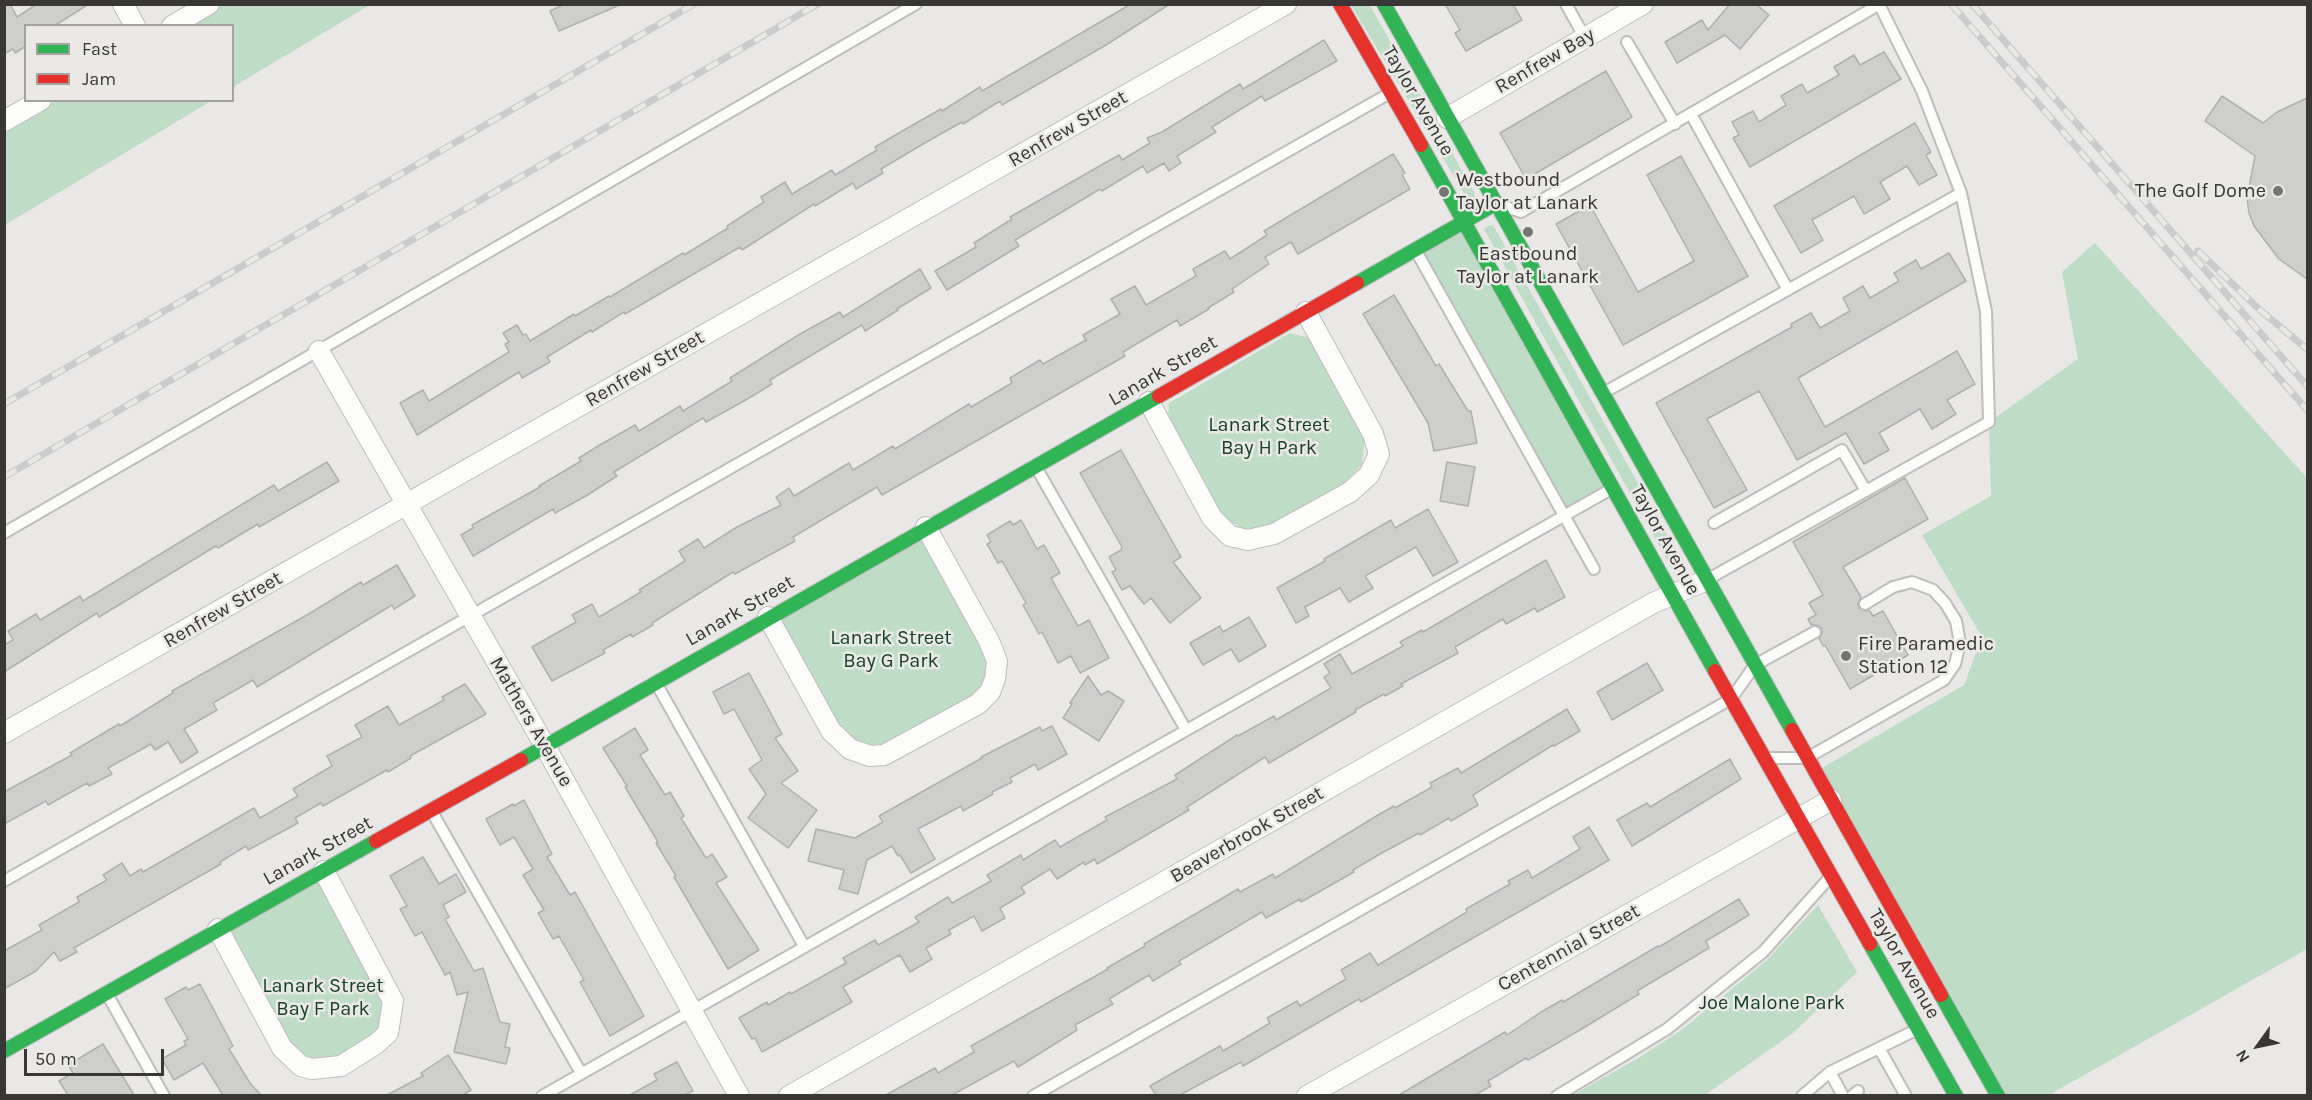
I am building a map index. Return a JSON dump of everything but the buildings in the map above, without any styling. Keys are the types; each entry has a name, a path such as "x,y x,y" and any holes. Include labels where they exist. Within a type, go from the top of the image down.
{"main road":[{"name":"Taylor Avenue","path":"1340,4 1956,1095"},
{"name":"Taylor Avenue","path":"1383,4 1998,1095"},
{"name":"Lanark Street","path":"4,1051 545,746 1495,204"}],"street":[{"path":"123,4 134,24"},
{"path":"175,24 208,4"},
{"name":"Renfrew Street","path":"4,734 1286,4"},
{"name":"Renfrew Bay","path":"1447,118 1643,4"},
{"path":"4,121 37,102"},
{"path":"1149,402 1212,518 1230,536 1248,540 1274,534 1350,492 1369,475 1379,454 1373,434 1306,312"},
{"name":"Mathers Avenue","path":"319,351 545,746 739,1095"},
{"path":"768,617 831,730 850,748 860,753 870,756 884,755 978,704 990,692 995,679 997,661 989,641 926,527"},
{"name":"Beaverbrook Street","path":"789,1095 1673,594 1707,580"},
{"name":"Centennial Street","path":"1308,1095 1831,800"},
{"path":"218,929 282,1048 301,1065 312,1069 340,1066 376,1044 388,1033 393,1001 324,871"}],"lane":[{"path":"4,533 916,4"},
{"path":"1566,4 1585,38"},
{"path":"1495,204 1521,212 1880,5 1922,91 1961,193 1986,311 1989,422 1707,580"},
{"path":"1627,42 1675,124"},
{"path":"4,881 1391,93"},
{"path":"1691,114 1788,290"},
{"path":"1602,394 1961,193"},
{"path":"1416,250 1594,569"},
{"path":"1714,523 1842,450 1866,491"},
{"path":"1035,465 1186,730"},
{"path":"542,1095 1613,488"},
{"path":"1764,758 1807,758 1944,680 1955,664 1960,642 1956,621 1945,603 1933,590 1912,582 1893,587 1865,604"},
{"path":"1033,1095 1731,699 1755,665 1815,632"},
{"path":"656,682 804,946"},
{"path":"431,809 581,1073"},
{"path":"1557,1095 1667,1029 1763,952 1831,875"},
{"path":"106,993 164,1095"},
{"path":"1802,1095 1830,1072 1918,1029"},
{"path":"1879,1048 1887,1072 1903,1094"},
{"path":"1830,1072 1843,1095"}],"green space":[{"path":"211,5 370,5 234,86 234,24 177,24"},
{"path":"1351,5 1370,5 1475,194 1473,199 1468,200"},
{"path":"39,102 209,102 5,225 5,121"},
{"path":"1464,223 1613,488 1564,515 1416,250"},
{"path":"1493,225 1684,565 1679,571 1673,571 1484,229"},
{"path":"2095,243 2307,478 2307,949 2049,1095 1998,1095 1815,772 1964,685 1982,637 1922,535 1991,496 1989,422 2078,359 2062,272"},
{"name":"Lanark Street Bay H Park","path":"1290,333 1310,338 1365,436 1362,465 1340,487 1269,526 1243,529 1220,515 1168,419 1169,403"},
{"name":"Lanark Street Bay G Park","path":"926,527 989,641 990,692 884,755 850,749 768,617"},
{"name":"Lanark Street Bay F Park","path":"324,871 384,983 388,1033 341,1066 301,1066 218,929"},
{"name":"Joe Malone Park","path":"1818,905 1857,972 1793,1033 1705,1095 1573,1095 1640,1057 1683,1029 1766,961"}],"railway":[{"path":"4,404 694,4"},
{"path":"4,477 818,4"},
{"path":"1951,4 2308,411"},
{"path":"1972,4 2308,387"},
{"path":"2198,251 2260,310 2308,350"}],"traffic: fast":[{"path":"1384,4 1792,730"},
{"path":"1421,145 1715,671"},
{"path":"1357,283 1495,204"},
{"path":"521,760 1159,396"},
{"path":"4,1051 376,841"},
{"path":"1870,944 1956,1096"},
{"path":"1941,995 1998,1096"}],"traffic: jam":[{"path":"1340,4 1421,145"},
{"path":"1159,396 1357,283"},
{"path":"1715,671 1870,944"},
{"path":"1792,730 1941,995"},
{"path":"376,841 521,760"}],"place":[{"name":"The Golf Dome","path":"2278,191"},
{"name":"Westbound Taylor at Lanark","path":"1444,192"},
{"name":"Eastbound Taylor at Lanark","path":"1528,232"},
{"name":"Fire Paramedic Station 12","path":"1846,656"}]}
